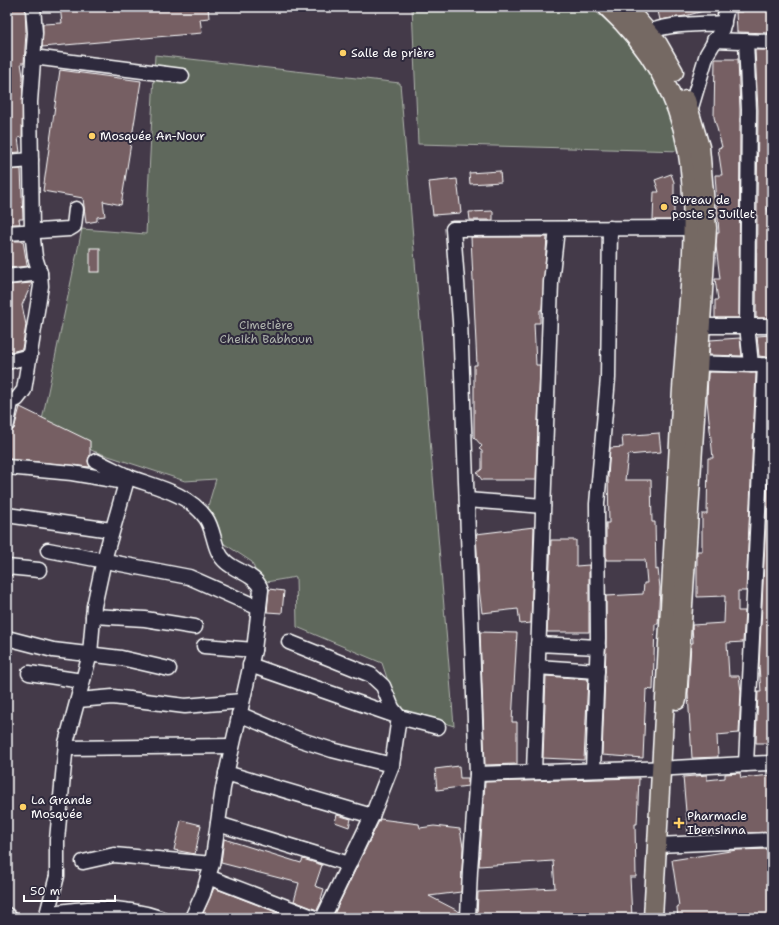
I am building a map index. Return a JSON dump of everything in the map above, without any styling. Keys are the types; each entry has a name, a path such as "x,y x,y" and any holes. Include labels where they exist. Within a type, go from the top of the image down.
{"main road":[{"path":"607,7 643,35 676,76 690,111 702,165 662,845 653,918"},
{"path":"626,7 643,35 678,114 689,166 699,228 701,326 691,363"},
{"path":"662,845 664,918"}],"street":[{"path":"7,424 9,403 21,396 24,390 41,286 40,273 34,257 32,231 30,102 35,33 33,7"},
{"path":"690,111 707,54 724,23 727,7"},
{"path":"643,35 664,27 724,23"},
{"path":"714,40 772,42"},
{"path":"746,41 749,110 747,325 751,364"},
{"path":"33,57 182,76"},
{"path":"7,162 31,160"},
{"path":"7,233 69,229 74,226 76,209"},
{"path":"593,770 598,647 597,504 608,378 610,228"},
{"path":"468,918 477,774 460,321 453,229 699,228"},
{"path":"534,772 550,282 557,229"},
{"path":"7,277 40,273"},
{"path":"701,326 772,326"},
{"path":"7,362 30,356"},
{"path":"691,363 769,365 746,764"},
{"path":"96,461 127,479"},
{"path":"7,467 127,479 182,496 196,507 207,519 220,553 226,562 257,582 260,590 254,650 226,773 210,871 192,918"},
{"path":"127,479 111,530 104,560 93,616 90,654 66,748 57,840 57,876 47,916 69,910 99,908 126,910 160,918"},
{"path":"467,500 543,506"},
{"path":"7,515 111,530"},
{"path":"48,550 189,577 259,608"},
{"path":"7,567 39,570"},
{"path":"93,616 145,619 194,627"},
{"path":"7,638 53,650 121,658 169,670"},
{"path":"289,642 371,675 383,686 392,708 399,717 392,765 372,816 323,918"},
{"path":"538,644 598,647"},
{"path":"204,646 254,650"},
{"path":"250,665 399,717 438,727"},
{"path":"537,667 597,671"},
{"path":"29,673 82,681"},
{"path":"78,700 112,698 185,706 241,708 298,739 332,750 392,765"},
{"path":"66,748 232,746"},
{"path":"477,774 772,763"},
{"path":"226,773 372,816"},
{"path":"218,824 349,864"},
{"path":"662,845 772,840"},
{"path":"83,862 114,855 210,871 315,918"},
{"path":"7,915 10,918"}],"green space":[{"path":"412,7 589,7 625,39 654,78 671,112 683,151 418,144"},
{"name":"Cimetière Cheikh Babhoun","path":"155,55 400,83 454,726 397,708 382,663 297,627 296,577 260,583 252,562 217,539 208,506 216,479 185,481 93,451 42,420 82,229 146,234"}],"building":[{"path":"7,7 25,7 26,33 24,63 21,63 23,76 22,137 18,138 20,152 7,153"},
{"path":"60,7 208,7 209,18 200,19 202,33 42,47 43,24 62,23"},
{"path":"657,7 707,7 707,10 685,16 660,20"},
{"path":"742,7 771,7 772,33 737,32 736,12 743,12"},
{"path":"755,50 772,50 772,207 767,208 772,227 772,318 756,318 758,110"},
{"path":"715,59 738,59 740,110 739,318 715,318 715,300 718,300 715,279 720,279 716,246 717,233 719,233 715,175 722,175 718,148 722,147 714,117"},
{"name":"Mosquée An-Nour","path":"60,70 141,81 121,205 103,201 105,216 97,217 97,221 86,223 83,198 43,191"},
{"path":"21,169 23,219 19,219 20,224 7,224 7,170"},
{"path":"500,171 501,182 470,184 469,173"},
{"name":"Bureau de poste 5 Juillet","path":"671,174 674,182 674,220 653,220 654,192 659,192 655,180"},
{"path":"457,179 461,213 433,215 429,182"},
{"path":"493,211 493,220 470,220 469,212"},
{"path":"471,237 547,237 542,310 540,310 540,323 534,323 536,365 540,365 536,480 482,480 477,473 482,469 482,451 479,449 482,446 474,437 474,365 477,365"},
{"path":"7,241 23,241 27,265 29,266 7,268"},
{"path":"90,248 100,248 100,272 90,272"},
{"path":"32,283 22,305 26,325 22,349 7,353 7,285"},
{"path":"772,335 772,360 759,356 757,336"},
{"path":"740,338 742,356 709,355 710,340"},
{"path":"708,373 756,373 746,591 738,591 738,611 745,611 743,642 727,643 729,676 739,676 741,691 739,733 717,735 718,757 692,758 688,694 691,643 693,643 692,625 724,623 725,596 697,597 697,551 702,551 702,514 707,514 708,458 713,458 707,401"},
{"path":"20,407 90,441 90,455 88,461 90,467 7,459 7,432 14,429"},
{"path":"659,433 661,452 628,455 625,480 651,480 652,522 655,522 656,570 658,569 660,588 658,624 655,624 653,690 646,689 643,758 602,755 606,647 606,596 643,594 644,583 647,583 645,560 606,560 606,523 609,523 608,477 610,448 623,447 622,436"},
{"path":"769,459 772,459 772,743 756,743 758,692 761,692 759,667"},
{"path":"534,527 531,623 520,624 518,609 482,613 476,534"},
{"path":"551,540 576,540 576,566 589,565 589,632 547,632"},
{"path":"269,589 284,591 282,613 267,612"},
{"path":"480,632 517,633 512,722 517,722 517,764 485,765"},
{"path":"546,676 588,679 584,760 543,758"},
{"path":"459,766 460,778 468,778 468,786 437,790 435,769"},
{"path":"740,773 741,778 772,775 772,832 688,835 683,777 707,775 707,780 725,778 725,774"},
{"path":"639,778 637,824 635,824 636,877 630,877 632,918 477,918 478,892 555,888 553,861 479,866 485,782"},
{"path":"337,815 351,819 349,827 335,822"},
{"path":"380,819 419,824 420,828 434,826 460,829 463,847 461,892 429,896 460,912 460,918 332,918"},
{"path":"181,820 201,825 195,854 174,850"},
{"path":"224,839 301,863 303,859 322,865 315,886 324,889 322,900 317,910 294,901 299,883 221,863"},
{"path":"772,849 772,918 678,918 677,907 679,906 672,860 737,850"},
{"path":"214,888 291,918 201,918"}],"place":[{"name":"Salle de prière","path":"343,53"},
{"name":"Mosquée An-Nour","path":"92,136"},
{"name":"Bureau de poste 5 Juillet","path":"664,207"},
{"name":"La Grande Mosquée","path":"23,807"},
{"name":"Pharmacie Ibensinna","path":"679,823"}]}
